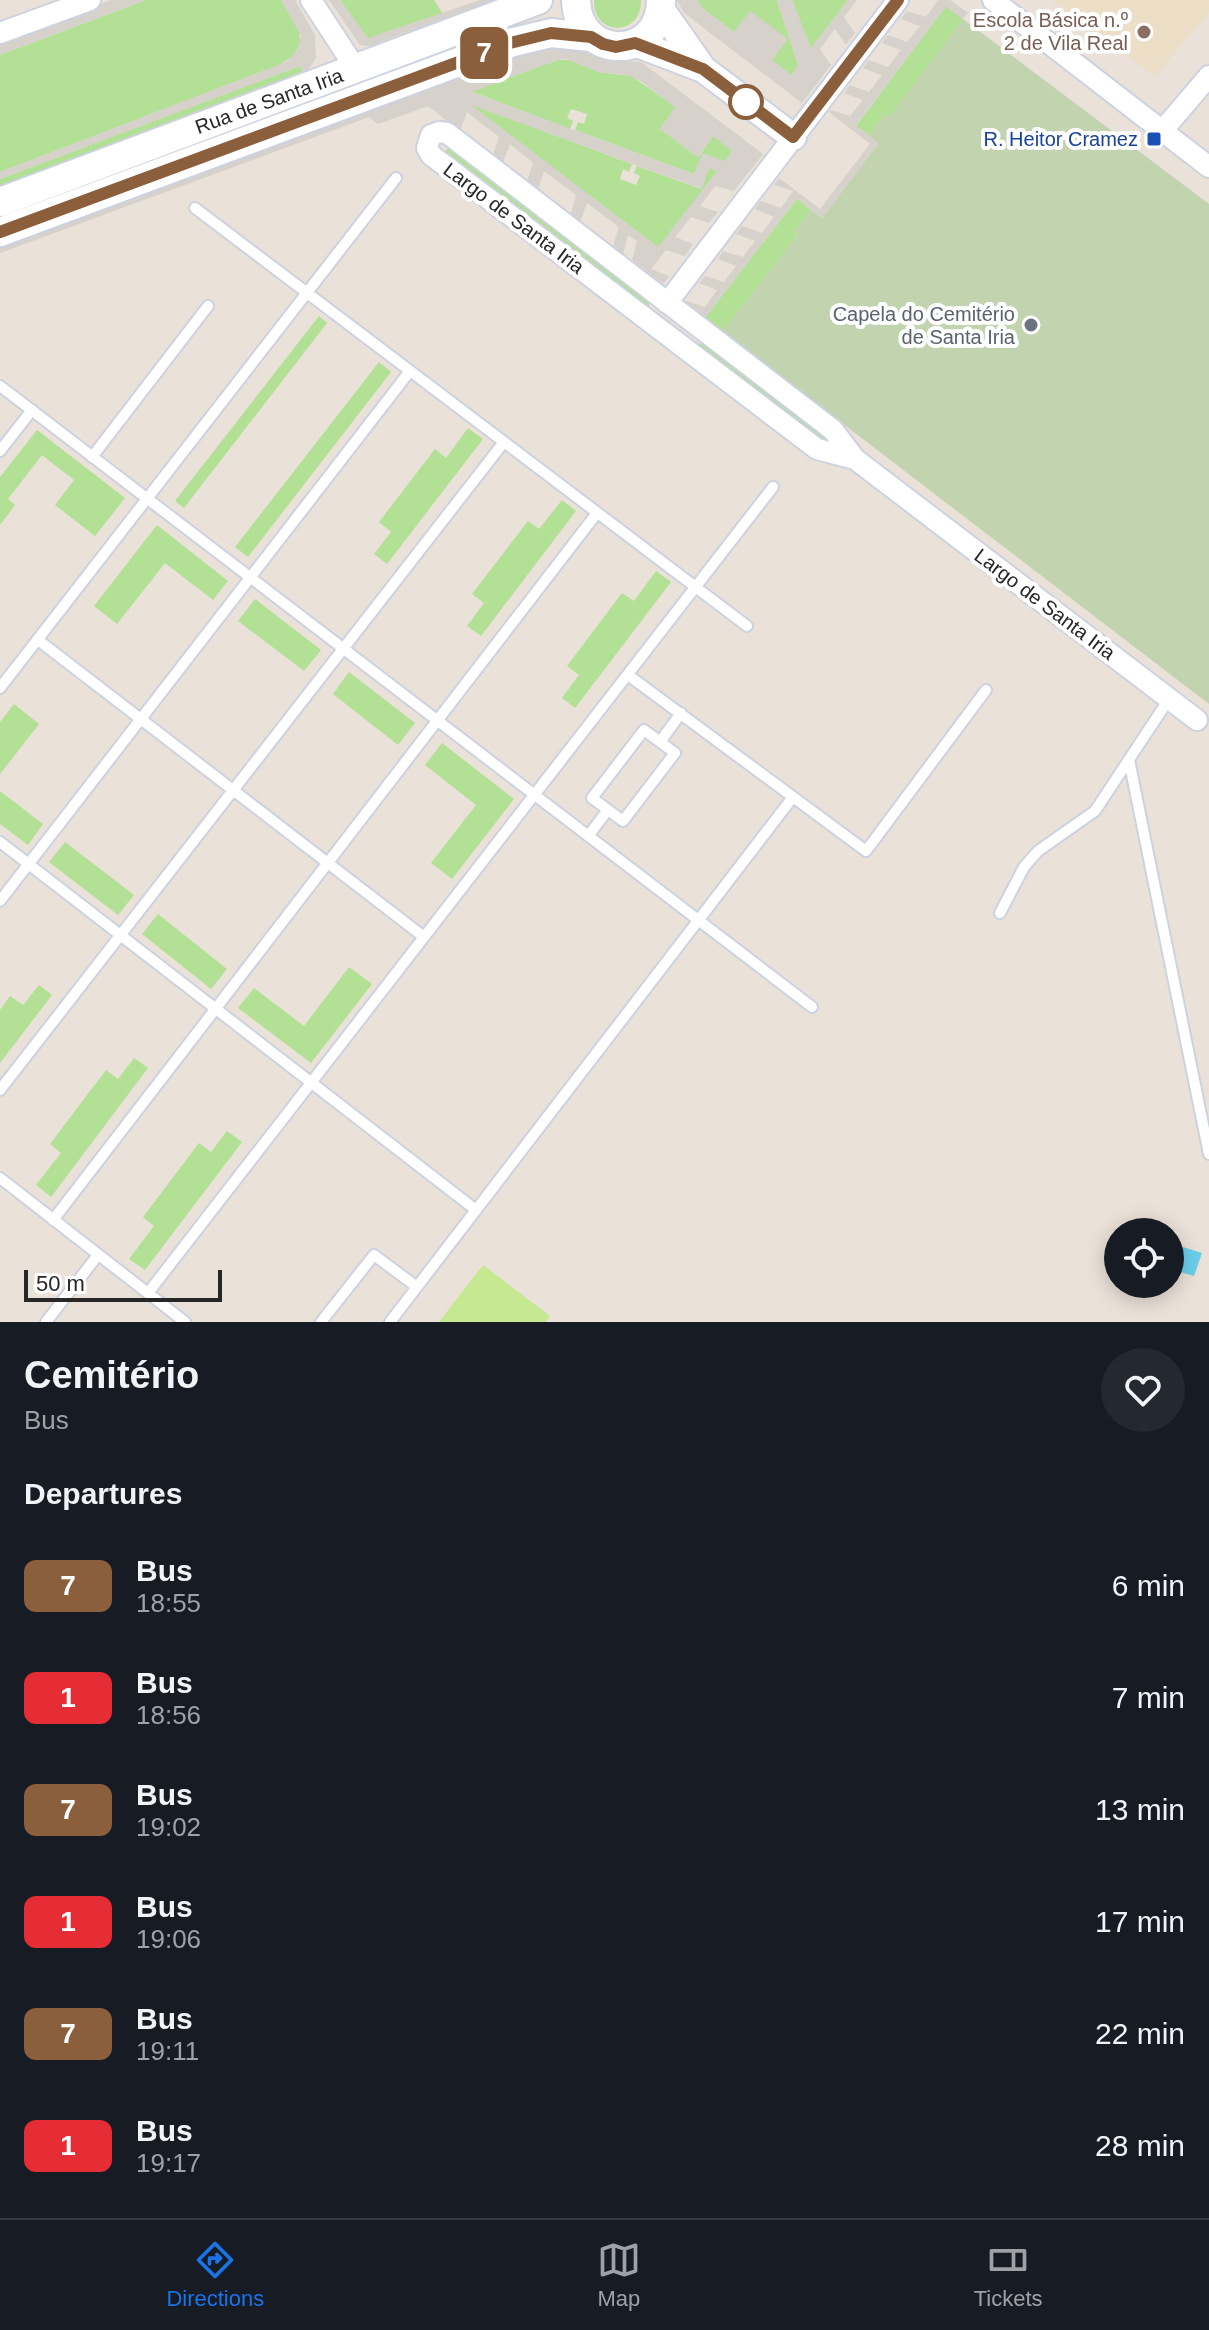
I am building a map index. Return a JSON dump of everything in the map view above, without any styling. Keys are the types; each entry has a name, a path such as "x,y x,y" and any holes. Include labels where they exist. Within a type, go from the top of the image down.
{"main road":[{"name":"Rua de Santa Iria","path":"0,202 538,0"},
{"path":"576,0 577,15 591,37"},
{"path":"635,43 652,30 661,5"},
{"name":"Rua de Santa Iria","path":"0,232 510,43 551,33 591,37 616,47 635,43"}],"street":[{"path":"0,33 90,0"},
{"path":"311,0 356,69"},
{"path":"667,303 898,0"},
{"path":"993,0 1209,167"},
{"path":"661,5 703,69"},
{"path":"635,43 703,69 793,137"},
{"path":"1163,130 1209,76"},
{"name":"Largo de Santa Iria","path":"855,459 817,449 444,165 428,152 431,135 447,133 833,430 855,459 1197,720"}],"lane":[{"path":"0,688 396,178"},
{"path":"195,208 747,626"},
{"path":"92,457 208,306"},
{"path":"0,901 410,371"},
{"path":"0,386 812,1007"},
{"path":"0,451 32,410"},
{"path":"0,1090 504,442"},
{"path":"148,1293 773,487"},
{"path":"53,1220 597,513"},
{"path":"38,640 424,937"},
{"path":"628,675 866,851 986,690"},
{"path":"1000,913 1031,859 1045,845 1095,811 1169,699"},
{"path":"660,742 681,713"},
{"path":"644,730 675,753 623,821 608,810 592,798 644,730"},
{"path":"1129,760 1209,1154"},
{"path":"390,1322 793,797"},
{"path":"588,836 608,810"},
{"path":"0,842 476,1210"},
{"path":"0,1178 185,1322"},
{"path":"46,1322 98,1255"},
{"path":"321,1322 374,1255 417,1287"}],"shaded area":[{"path":"111,0 146,0 0,55 0,41"},
{"path":"281,0 295,0 315,35 316,58 307,71 303,72 300,66 0,179 0,172 286,62 298,50 301,36"},
{"path":"329,0 340,0 368,38 480,0 496,0 379,42 380,48 360,45"},
{"path":"677,0 697,0 701,7 734,32 750,11 788,39 772,60 791,75 798,65 777,0 792,0 811,48 848,0 857,0 844,17 855,33 846,45 835,29 820,49 831,65 802,103 684,13"},
{"path":"938,0 950,0 968,13 963,19 946,7 856,125 879,143 822,218 797,199 704,319 684,303 705,307 717,290 699,283 705,276 724,282 736,266 718,259 723,251 743,257 755,241 736,234 742,226 762,233 774,217 755,209 761,201 781,208 793,191 774,185 779,178 820,209 870,144 829,112 850,116 863,100 844,93 850,85 869,92 882,75 863,68 869,60 888,67 901,50 882,43 888,35 907,42 920,26 901,19 907,11 926,17"},
{"name":"Escola Básica n.º 2 de Vila Real","path":"1052,0 1209,0 1209,12 1155,76"},
{"path":"569,43 607,59 641,62 763,154 734,191 715,186 700,206 718,212 709,223 691,217 675,237 693,244 685,256 666,250 651,269 669,276 663,284 632,260 637,241 628,235 623,254 613,246 619,227 587,203 580,222 571,214 576,195 544,171 538,189 527,182 533,163 510,144 503,163 493,155 499,137 467,112 460,131 428,106 378,124 369,117 0,253 0,245 541,45","holes":["567,59 598,72 627,75 642,82 675,107 660,129 697,157 713,136 732,151 725,161 702,153 694,174 471,92","471,105 702,189 709,168 717,171 658,247"]}],"green space":[{"path":"146,0 281,0 298,28 301,43 293,56 279,65 0,172 0,55"},
{"path":"340,0 434,0 443,14 368,39"},
{"path":"594,0 641,0 634,21 618,28 601,21"},
{"path":"697,0 777,0 798,65 791,75 771,60 751,11 734,32 701,7"},
{"path":"792,0 848,0 811,49"},
{"path":"946,6 963,19 889,118 884,115 869,136 856,126"},
{"path":"963,19 1209,204 1209,704 723,332 798,234 795,231 811,210 822,218 878,144 869,136 884,115 889,117"},
{"path":"558,60 571,60 599,72 631,76 676,107 660,129 698,157 713,136 733,151 725,161 694,174 575,130 578,122 584,124 587,114 571,109 567,118 573,121 570,129 470,91"},
{"path":"300,66 303,72 0,186 0,179"},
{"path":"468,103 632,164 629,172 623,169 620,179 636,185 640,176 634,173 637,166 701,189 709,168 717,171 659,248"},
{"path":"449,147 649,301 649,311 444,153"},
{"path":"797,199 811,210 795,231 798,234 723,332 704,319"},
{"path":"319,316 327,323 184,508 175,501"},
{"path":"693,343 705,344 827,436 823,442"},
{"path":"379,362 391,372 248,557 235,547"},
{"path":"468,428 483,439 387,564 374,554 391,532 379,522 435,449 446,458"},
{"path":"37,430 125,498 95,536 55,505 74,480 42,455 8,499 15,505 0,525 0,477"},
{"path":"562,500 576,511 481,636 467,626 484,603 472,594 528,521 539,529"},
{"path":"157,525 228,581 213,600 165,563 117,624 94,606"},
{"path":"656,571 671,582 575,708 562,698 579,675 567,666 622,593 634,601"},
{"path":"255,599 321,650 304,671 238,621"},
{"path":"349,672 415,723 398,745 333,694"},
{"path":"14,704 39,724 0,774 0,722"},
{"path":"442,743 514,799 452,879 431,863 476,805 425,765"},
{"path":"0,791 43,824 28,845 0,824"},
{"path":"65,842 134,895 118,915 49,862"},
{"path":"158,914 227,969 211,989 142,934"},
{"path":"349,967 372,984 311,1063 238,1008 254,988 304,1026"},
{"path":"39,985 52,995 0,1063 0,1010 10,996 23,1005"},
{"path":"134,1058 148,1068 51,1197 36,1185 61,1153 50,1144 106,1070 118,1079"},
{"path":"227,1131 242,1142 145,1270 129,1259 154,1226 143,1217 199,1143 211,1152"},
{"path":"483,1265 550,1316 546,1322 439,1322"}],"water":[{"path":"1184,1247 1202,1253 1194,1276 1184,1273"}],"bus line":[{"name":"7","path":"0,232 510,43 551,33 591,37 616,47 635,43 703,69 793,137 898,0"}],"place":[{"name":"Escola Básica n.º 2 de Vila Real","path":"1144,32"},
{"name":"R. Heitor Cramez","path":"1154,139"},
{"name":"Capela do Cemitério de Santa Iria","path":"1031,325"}]}
